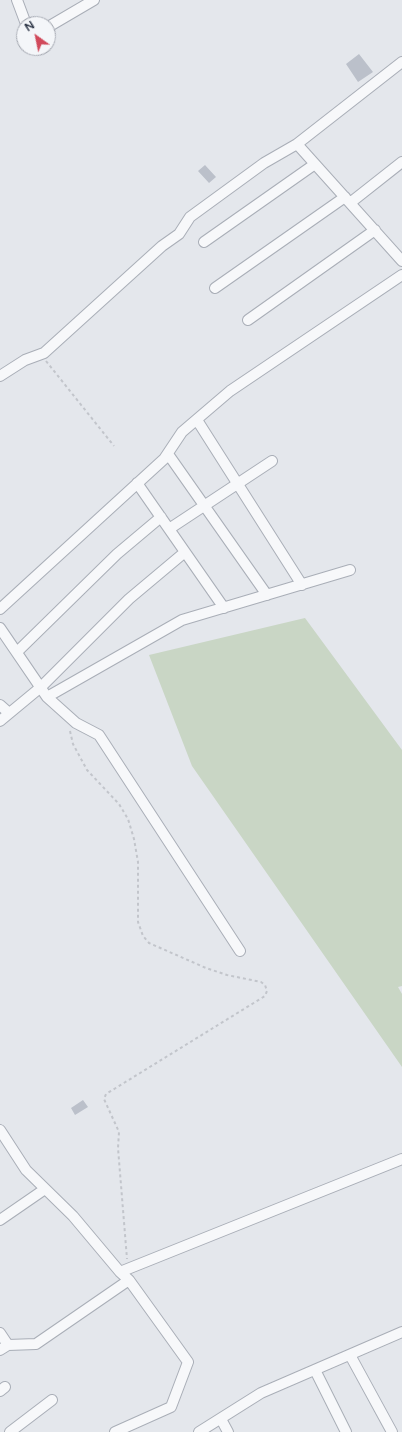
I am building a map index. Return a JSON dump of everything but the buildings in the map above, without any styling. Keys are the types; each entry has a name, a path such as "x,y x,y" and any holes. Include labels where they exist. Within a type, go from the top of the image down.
{"street":[{"path":"18,0 23,16"},
{"path":"56,22 94,0"},
{"path":"0,376 25,360 44,352 162,246 179,234 190,217 264,163 297,144 402,62"},
{"path":"297,144 402,261"},
{"path":"215,288 402,162"},
{"path":"204,242 315,164"},
{"path":"248,320 375,230"},
{"path":"0,608 164,459 182,432 230,391 402,275"},
{"path":"197,420 302,585"},
{"path":"168,454 267,595"},
{"path":"169,529 272,461"},
{"path":"137,483 224,608"},
{"path":"16,652 116,554 161,517"},
{"path":"0,721 41,688 129,599 185,552"},
{"path":"47,697 182,620 350,570"},
{"path":"0,628 47,697 76,723 99,735 240,950"},
{"path":"0,705 9,713"},
{"path":"0,1130 26,1170 73,1216 124,1270 129,1280 188,1362 171,1407 115,1432"},
{"path":"124,1270 402,1160"},
{"path":"0,1220 45,1189"},
{"path":"0,1333 4,1348 36,1344 129,1280"},
{"path":"199,1432 261,1393 402,1332"},
{"path":"350,1355 392,1432"},
{"path":"315,1370 346,1432"},
{"path":"10,1432 52,1400"},
{"path":"221,1418 228,1432"}],"path":[{"path":"39,355 43,357 114,446"},
{"path":"66,714 73,744 87,770 119,804 128,819 134,839 138,862 138,922 143,936 149,943 206,968 227,975 261,982 265,985 267,991 265,996 106,1094 104,1099 119,1132 118,1148 124,1270"}],"green space":[{"path":"305,618 402,750 402,986 398,987 402,994 402,1067 192,766 149,655"}]}
